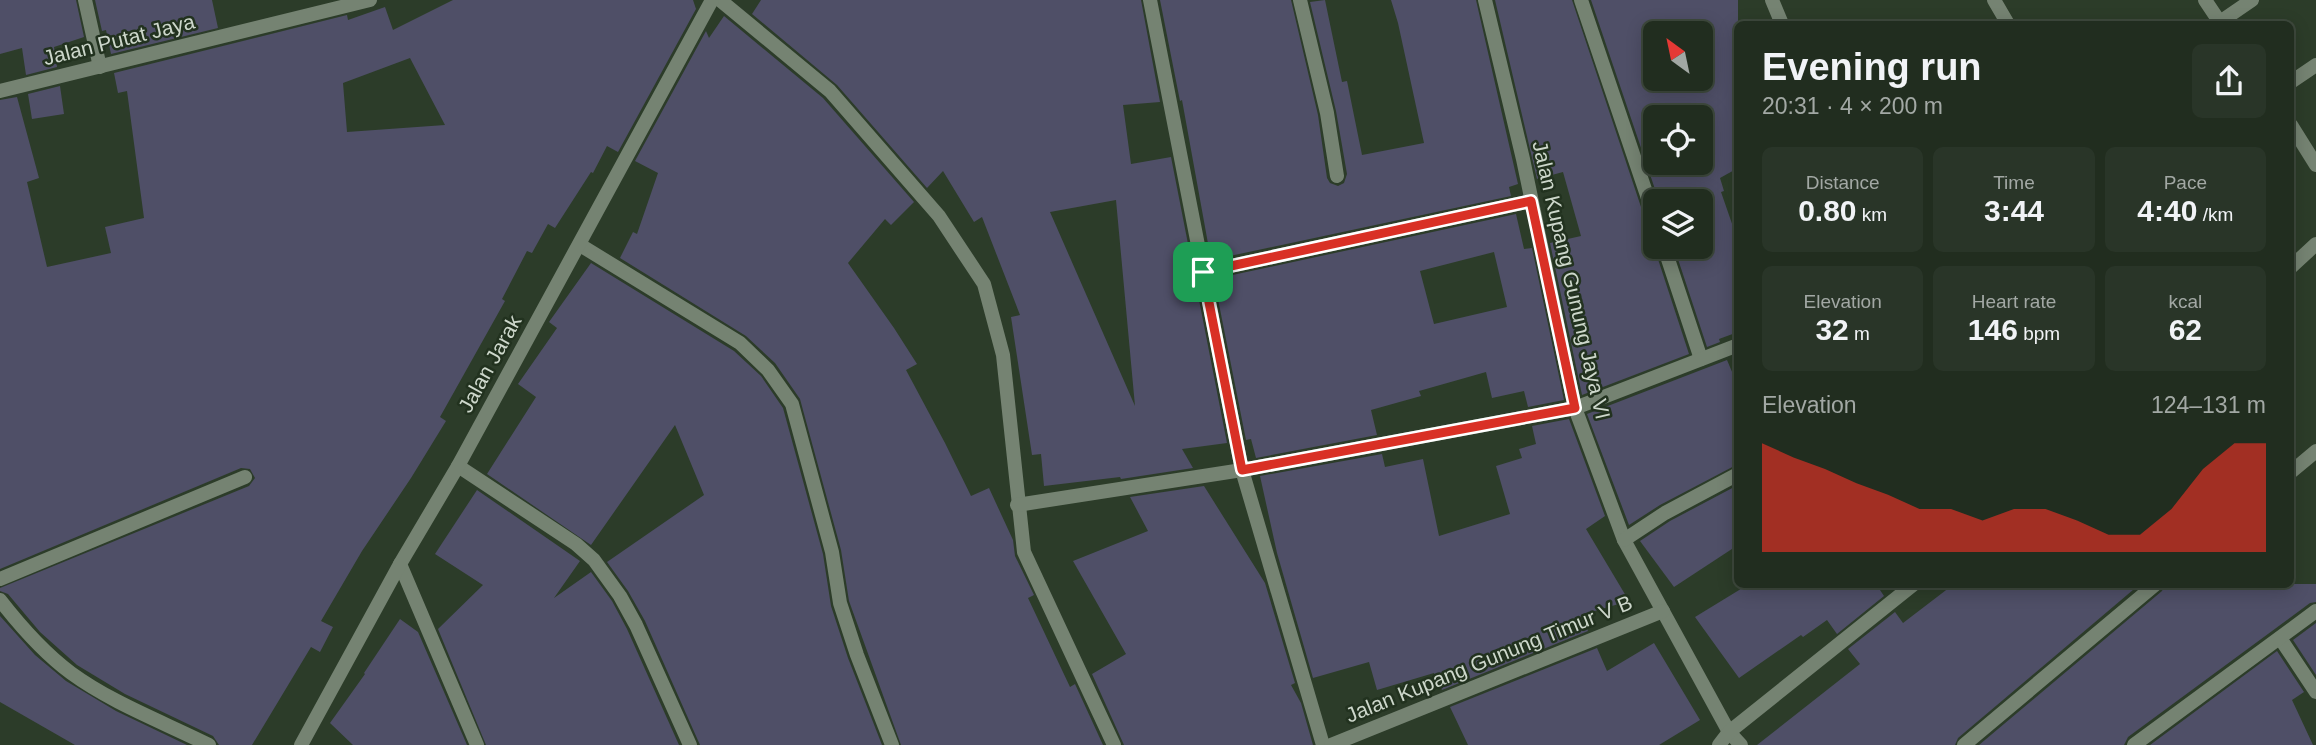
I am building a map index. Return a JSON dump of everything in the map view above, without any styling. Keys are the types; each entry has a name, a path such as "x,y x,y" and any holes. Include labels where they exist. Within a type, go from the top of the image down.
{"street":[{"path":"85,0 100,67"},
{"name":"Jalan Putat Jaya","path":"0,91 100,67 319,6 370,0"},
{"name":"Jalan Jarak","path":"301,745 400,564 458,466 712,0"},
{"path":"720,0 830,91 939,216 984,284 1003,355 1024,552 1114,745"},
{"path":"1150,0 1242,470 1323,745"},
{"path":"1300,0 1327,113 1337,176"},
{"name":"Jalan Kupang Gunung Jaya VI","path":"1485,0 1575,408 1624,540 1729,732 1741,745"},
{"path":"1581,0 1645,189"},
{"path":"1772,0 1781,21"},
{"path":"1994,0 2006,21"},
{"path":"2205,0 2217,21"},
{"path":"2223,21 2252,0"},
{"path":"2294,80 2316,65"},
{"path":"2294,130 2316,164"},
{"path":"1203,272 1531,201"},
{"path":"580,244 740,343 768,370 792,404 832,552 840,603 856,655 892,745"},
{"path":"2294,264 2316,244"},
{"path":"1668,259 1701,359"},
{"path":"1017,505 1242,470 1575,408 1734,347"},
{"path":"2294,469 2316,451"},
{"path":"458,466 576,544 594,560 620,596 636,625 690,745"},
{"path":"1624,540 1665,513 1734,476"},
{"path":"0,579 245,477"},
{"path":"400,564 477,745"},
{"path":"1719,745 1729,732 1909,588"},
{"path":"1964,745 2151,588"},
{"path":"0,600 27,633 71,672 97,690 209,745"},
{"name":"Jalan Kupang Gunung Timur V B","path":"1331,745 1663,611"},
{"path":"2134,745 2316,611"},
{"path":"2280,638 2316,692"}],"building":[{"path":"0,0 76,0 84,37 54,47 57,67 26,75 22,48 0,54"},
{"path":"95,0 212,0 218,28 111,54"},
{"path":"453,0 693,0 696,9 618,152 607,146 593,173 591,172 555,228 548,224 532,253 527,251 502,299 505,301 440,417 446,421 362,551 321,621 333,627 320,652 311,647 252,745 219,745 213,736 125,694 77,665 40,632 8,594 0,591 0,588 249,486 255,478 250,469 241,468 0,569 0,100 17,97 39,178 27,182 47,267 111,253 105,227 144,218 127,91 118,93 114,73 347,15 348,20 385,7 393,30","holes":["410,58 445,125 347,132 343,83"]},
{"path":"761,0 1141,0 1160,102 1123,105 1131,164 1171,157 1227,443 1182,449 1193,468 1121,479 1044,486 1041,454 1032,455 1011,317 1020,315 982,217 974,222 943,171 927,188 837,85 752,14","holes":["1116,200 1135,406 1050,212"]},
{"path":"1160,0 1291,0 1318,115 1327,178 1330,183 1338,186 1344,183 1347,174 1336,111 1310,2 1325,0 1342,82 1347,81 1362,155 1424,143 1391,0 1476,0 1518,184 1509,187 1511,196 1211,260 1182,100 1180,101"},
{"path":"1495,0 1572,0 1643,213 1643,259 1658,259 1689,354 1582,395 1550,243 1581,236 1563,172 1537,179"},
{"path":"1591,0 1738,0 1738,21 1734,21 1734,170 1720,178 1724,191 1721,192 1734,229 1734,333 1707,347 1678,259 1713,259 1713,189 1655,189 1650,175 1713,175 1713,105 1643,105 1643,154"},
{"path":"724,16 823,98 914,202 891,225 885,219 848,263 917,364 906,370 971,496 989,488 1013,540 1015,556 1034,595 1028,598 1070,687 1075,684 1103,745 901,745 849,601 841,550 800,399 775,363 746,336 620,258 633,232 637,234 658,173 635,161 706,31 709,38"},
{"path":"60,86 64,114 32,119 28,94"},
{"path":"1516,214 1524,249 1532,248 1564,400 1528,407 1524,391 1492,398 1486,372 1419,391 1421,396 1371,410 1377,435 1256,458 1251,439 1246,440 1214,279","holes":["1494,252 1507,307 1434,324 1420,271"]},
{"path":"591,263 734,351 761,376 783,408 823,554 831,606 882,745 700,745 645,621 607,562 704,495 675,425 591,545 487,474 536,397 518,384 557,328 549,322"},
{"path":"1727,360 1734,377 1734,466 1660,505 1629,525 1587,414"},
{"path":"1569,419 1605,516 1586,529 1629,601 1581,615 1588,631 1442,690 1434,673 1377,690 1369,662 1313,678 1277,553 1260,476 1382,454 1385,467 1423,459 1439,536 1510,514 1496,466 1522,458 1519,449 1536,444 1532,426"},
{"path":"1204,486 1265,583 1295,683 1291,685 1301,703 1313,745 1124,745 1092,674 1126,654 1073,561 1148,531 1130,497"},
{"path":"1734,487 1734,548 1674,587 1640,541 1670,521"},
{"path":"477,490 580,561 554,598 591,572 612,601 627,629 679,745 486,745 438,629 483,585 435,554"},
{"path":"2294,584 2316,584 2316,602 2310,603 2128,737 2124,745 1979,745 2163,588 2294,588"},
{"path":"1742,588 1879,588 1884,596 1837,634 1827,620 1739,678 1695,617"},
{"path":"1949,588 2135,588 1958,738 1955,745 1757,745 1860,664 1848,649 1895,612 1903,623"},
{"path":"0,616 35,655 66,681 116,711 187,745 75,745 0,702"},
{"path":"400,619 418,632 467,745 353,745 330,723"},
{"path":"2316,623 2316,675 2293,640"},
{"path":"1654,643 1700,720 1659,745 1468,745 1450,707 1597,648 1607,671"},
{"path":"2277,651 2304,692 2292,700 2313,745 2150,745"}],"route":[{"path":"1531,201 1575,408 1242,470 1203,272 1531,201"}]}
